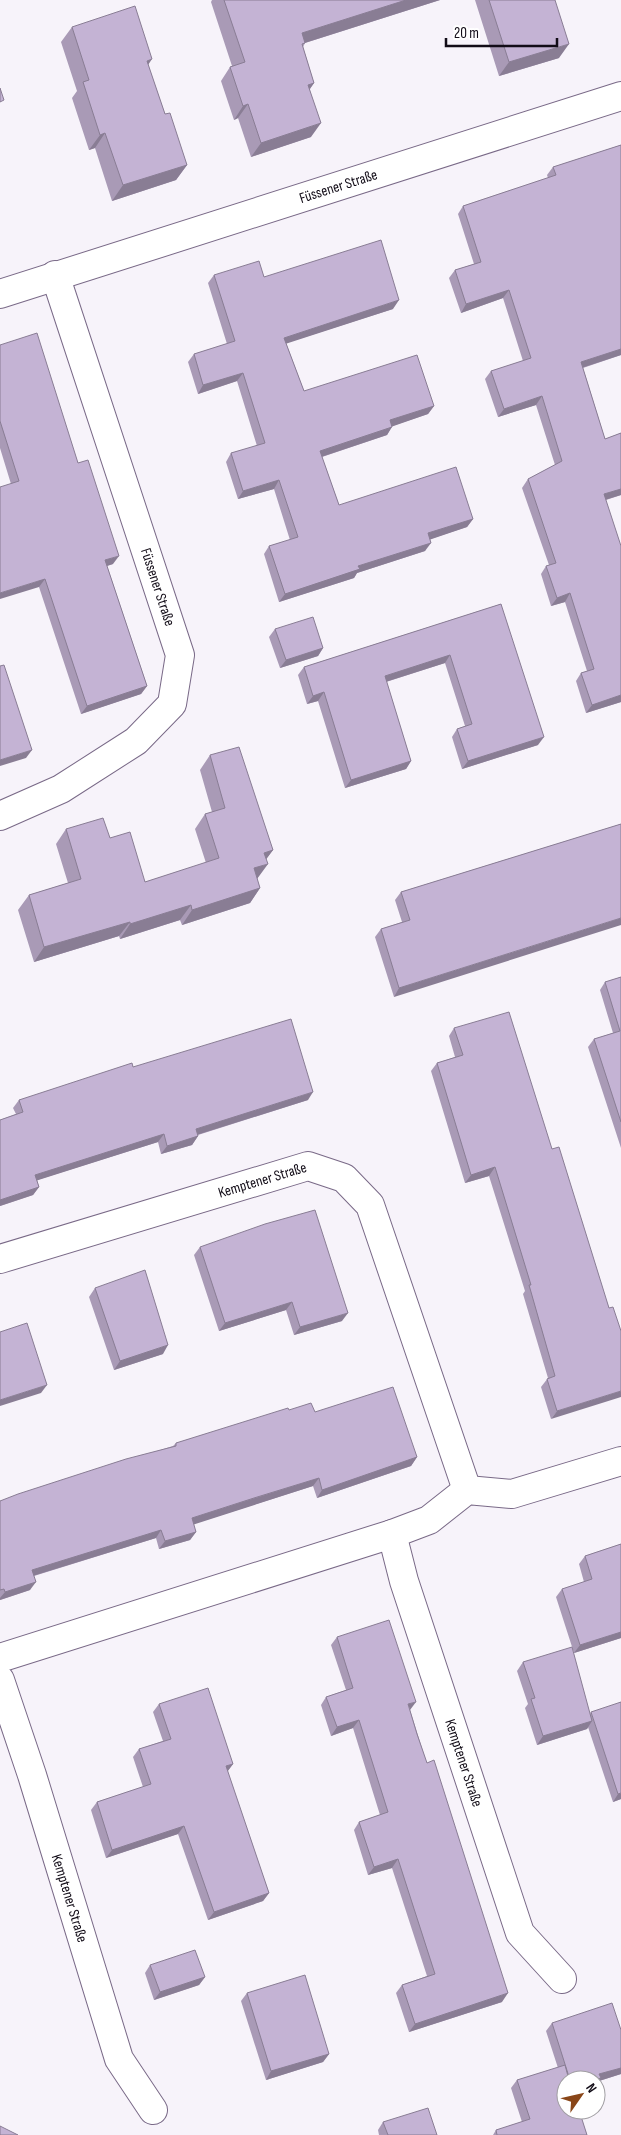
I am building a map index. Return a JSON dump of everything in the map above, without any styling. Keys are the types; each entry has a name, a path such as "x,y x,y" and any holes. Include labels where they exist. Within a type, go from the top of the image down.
{"street":[{"name":"Füssener Straße","path":"0,294 621,96"},
{"name":"Füssener Straße","path":"0,816 60,789 136,741 172,704 180,655 55,275"},
{"name":"Kemptener Straße","path":"0,1259 308,1166 344,1178 370,1205 467,1490"},
{"path":"0,1658 392,1534 429,1520 467,1490 512,1494 621,1461"},
{"name":"Kemptener Straße","path":"392,1534 404,1581 520,1933 562,1979"},
{"name":"Kemptener Straße","path":"0,1680 32,1775 119,2059 154,2110"}],"building":[{"path":"224,0 406,0 302,33 305,43 302,44 314,83 308,85 321,123 261,143 248,104 243,106 230,67 245,62"},
{"path":"489,0 555,0 569,44 509,62"},
{"path":"135,6 152,59 147,61 165,114 170,113 187,165 123,185 105,133 100,135 83,82 89,80 72,27"},
{"path":"0,88 4,100 0,102"},
{"path":"621,145 621,349 581,362 605,439 621,433 621,489 604,494 621,546 621,695 592,705 581,673 594,669 570,593 557,598 546,566 556,563 528,479 562,461 542,396 504,409 491,371 531,358 509,290 466,304 455,270 481,262 463,206 556,175 553,167"},
{"path":"381,240 399,300 284,338 304,391 417,355 434,406 390,420 392,427 320,451 339,505 456,467 473,519 428,533 431,543 358,566 360,569 285,594 269,546 298,537 279,480 243,491 231,453 265,443 243,373 203,385 194,354 235,341 214,275 259,261 264,277"},
{"path":"37,333 78,463 88,460 119,556 105,560 147,686 87,706 45,579 0,593 0,487 19,481 0,421 0,345"},
{"path":"501,604 544,737 468,761 457,729 472,724 450,655 385,676 411,761 351,780 324,692 313,696 304,667"},
{"path":"313,617 323,648 286,660 275,629"},
{"path":"4,665 32,750 0,760 0,666"},
{"path":"239,747 273,850 264,853 268,864 254,868 260,888 192,910 191,905 130,924 130,922 44,947 29,895 81,879 66,829 103,818 110,838 130,832 145,882 219,858 205,814 225,808 210,755"},
{"path":"621,824 621,918 399,988 381,929 410,920 401,892"},
{"path":"621,977 621,1122 594,1039 620,1031 605,982"},
{"path":"509,1012 552,1149 559,1147 609,1308 613,1307 621,1331 621,1391 557,1411 547,1379 555,1376 529,1285 531,1285 495,1167 471,1175 437,1063 463,1055 454,1028"},
{"path":"291,1019 313,1092 196,1129 198,1136 167,1146 164,1134 35,1175 39,1187 0,1200 0,1120 23,1112 19,1100 132,1063 133,1067"},
{"path":"315,1210 348,1313 300,1327 292,1302 225,1323 200,1247 265,1224"},
{"path":"145,1270 168,1345 120,1361 95,1288"},
{"path":"27,1323 47,1385 0,1400 0,1332"},
{"path":"393,1387 417,1457 322,1490 319,1478 254,1498 192,1518 196,1532 165,1541 161,1530 32,1570 36,1582 5,1592 4,1589 0,1590 0,1501 126,1459 176,1446 176,1443 288,1408 289,1410 311,1403 315,1412"},
{"path":"621,1544 621,1632 580,1645 562,1589 592,1579 585,1556"},
{"path":"389,1620 416,1702 408,1704 417,1734 427,1763 434,1760 508,1993 415,2024 402,1985 435,1974 398,1859 374,1867 359,1822 388,1812 359,1720 337,1727 326,1697 353,1688 337,1637"},
{"path":"572,1647 592,1721 543,1736 531,1699 535,1698 523,1662"},
{"path":"208,1688 233,1764 226,1766 269,1893 214,1912 184,1826 112,1850 97,1802 151,1784 139,1749 171,1739 159,1704"},
{"path":"621,1702 621,1793 618,1794 591,1712"},
{"path":"195,1950 205,1977 160,1992 150,1965"},
{"path":"305,1975 329,2054 271,2071 247,1993"},
{"path":"612,2003 621,2030 621,2068 606,2072 606,2070 567,2070 552,2023"},
{"path":"565,2065 566,2070 556,2070 556,2120 582,2120 587,2135 497,2135 496,2130 530,2119 517,2080"},
{"path":"428,2108 437,2135 388,2135 383,2122"},
{"path":"0,2126 18,2135 0,2135"}]}
